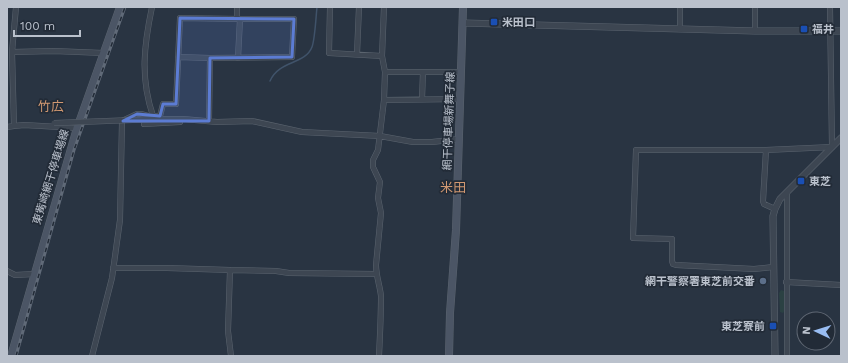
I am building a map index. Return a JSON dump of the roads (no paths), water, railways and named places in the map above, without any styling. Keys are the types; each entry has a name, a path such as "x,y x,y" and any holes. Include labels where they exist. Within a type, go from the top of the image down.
{"main road":[{"name":"東觜崎網干停車場線","path":"10,356 77,128 120,7"},
{"name":"網干停車場新舞子線","path":"449,356 459,139 463,7"}],"street":[{"path":"14,124 12,52 16,7"},
{"path":"152,7 144,49 144,66 145,90 153,116"},
{"path":"237,7 239,19 238,58"},
{"path":"330,7 329,53 382,56"},
{"path":"357,54 359,7"},
{"path":"379,356 381,295 376,274 381,213 378,198 380,182 373,167 373,160 378,150 384,100 385,72 382,56 384,7"},
{"path":"680,7 680,29"},
{"path":"755,7 755,31"},
{"path":"830,7 832,147"},
{"path":"92,356 107,302 120,220 122,121 137,114 160,116 163,104 176,104 178,57 180,18 294,19 292,57 178,57"},
{"path":"463,23 755,31 841,31"},
{"path":"12,52 54,51 103,53"},
{"path":"209,121 210,58"},
{"path":"385,72 461,72"},
{"path":"422,99 423,72"},
{"path":"384,100 460,100"},
{"path":"7,127 14,124 183,118 209,121 252,121 302,132 380,136 413,142 432,142 459,139"},
{"path":"144,124 209,121"},
{"path":"7,123 77,128"},
{"path":"775,356 773,216 775,209 780,199 841,138"},
{"path":"773,267 754,269 676,266 672,261 672,239 632,238 636,150 766,150 832,147"},
{"path":"766,150 763,202 767,206 775,209"},
{"path":"787,193 787,356"},
{"path":"113,268 167,268 276,271 289,273 376,274"},
{"path":"230,270 228,331 231,356"},
{"path":"7,271 15,275 34,274"},
{"path":"786,282 841,285"}],"waterway":[{"path":"270,81 279,69 309,53 314,39 317,7"}],"railway":[{"path":"16,356 74,150 125,7"}],"place":[{"name":"米田口","path":"494,22"},
{"name":"福井","path":"804,29"},
{"name":"東芝","path":"801,181"},
{"name":"網干警察署東芝前交番","path":"763,281"},
{"name":"東芝寮前","path":"773,326"}],"district":[{"name":"竹広","path":"51,106"},
{"name":"米田","path":"453,187"}]}
